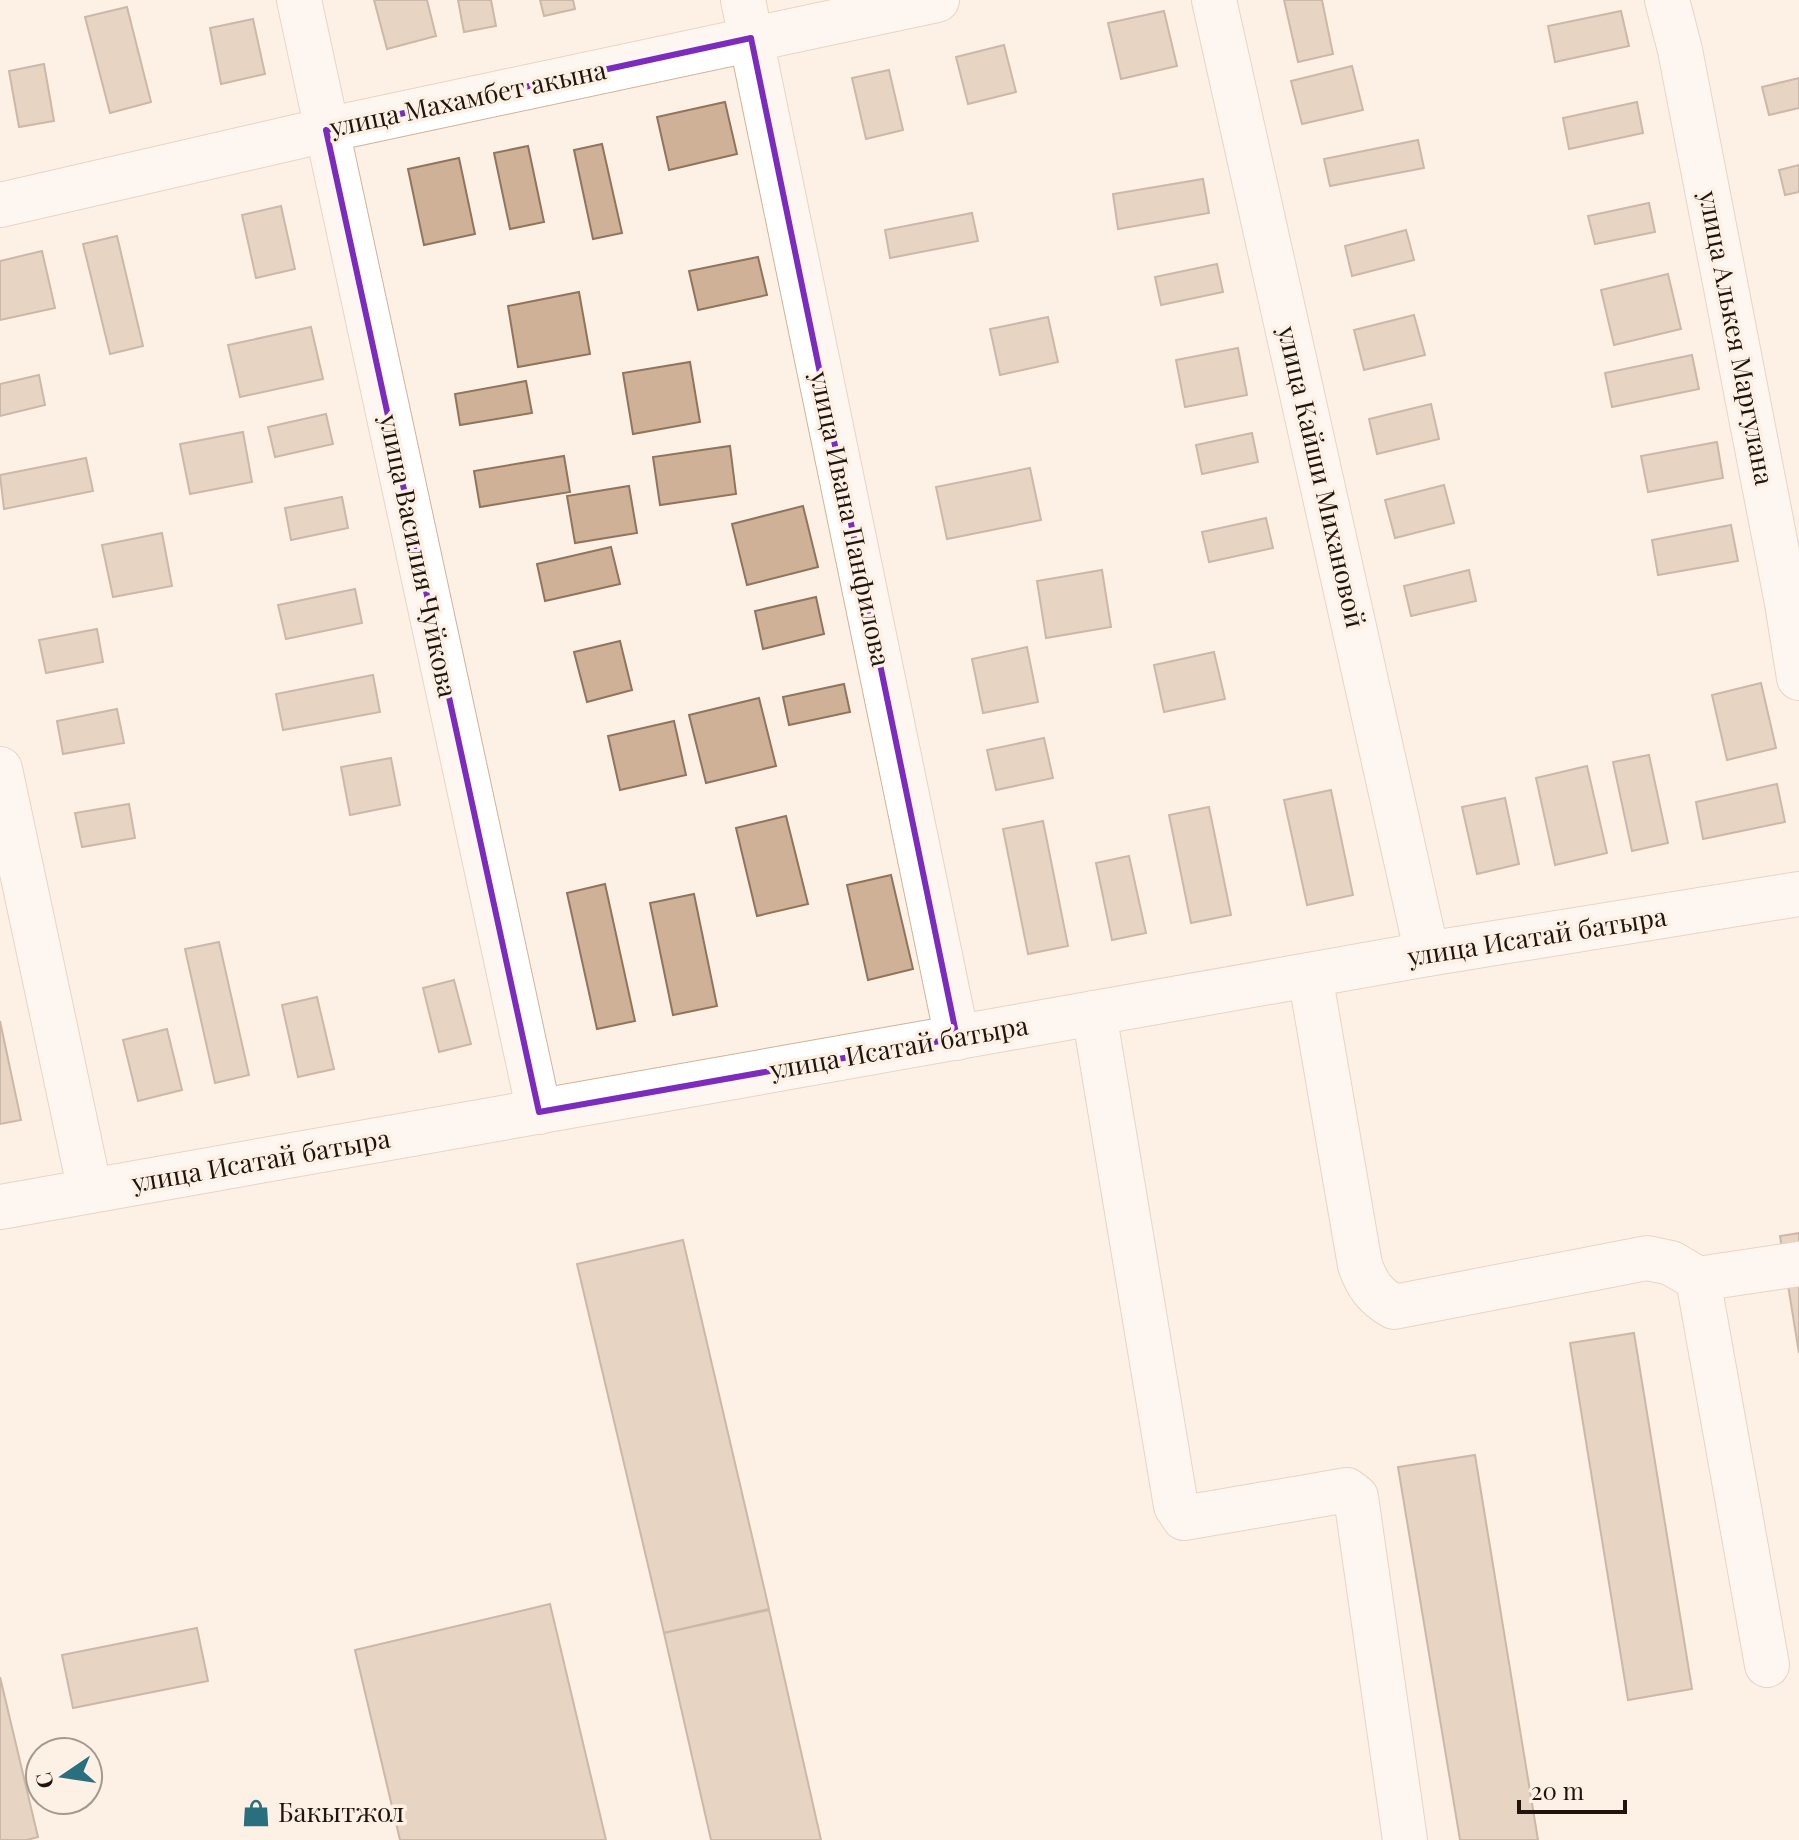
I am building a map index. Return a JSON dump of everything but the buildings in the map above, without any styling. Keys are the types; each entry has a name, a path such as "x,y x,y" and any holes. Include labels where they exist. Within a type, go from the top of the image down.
{"street":[{"name":"улица Василия Чуйкова","path":"299,0 539,1112"},
{"name":"улица Махамбет акына","path":"0,205 326,130 747,19 937,0"},
{"name":"улица Кайши Михановой","path":"1214,0 1427,954"},
{"name":"улица Алькея Маргулана","path":"1667,0 1683,65 1799,678"},
{"name":"улица Ивана Панфилова","path":"747,19 957,1038"},
{"path":"0,769 90,1191"},
{"name":"улица Исатай батыра","path":"0,1207 1427,954 1799,894"},
{"path":"1310,975 1360,1265 1365,1280 1376,1296 1394,1307 1647,1258 1671,1263 1698,1279 1799,1264"},
{"path":"1094,1013 1176,1506 1184,1518 1347,1490 1356,1497 1405,1840"},
{"path":"1698,1279 1767,1665"}],"highlighted area":[{"path":"751,38 957,1038 539,1112 326,130"}],"place":[{"name":"Бакытжол","path":"256,1813"}]}
